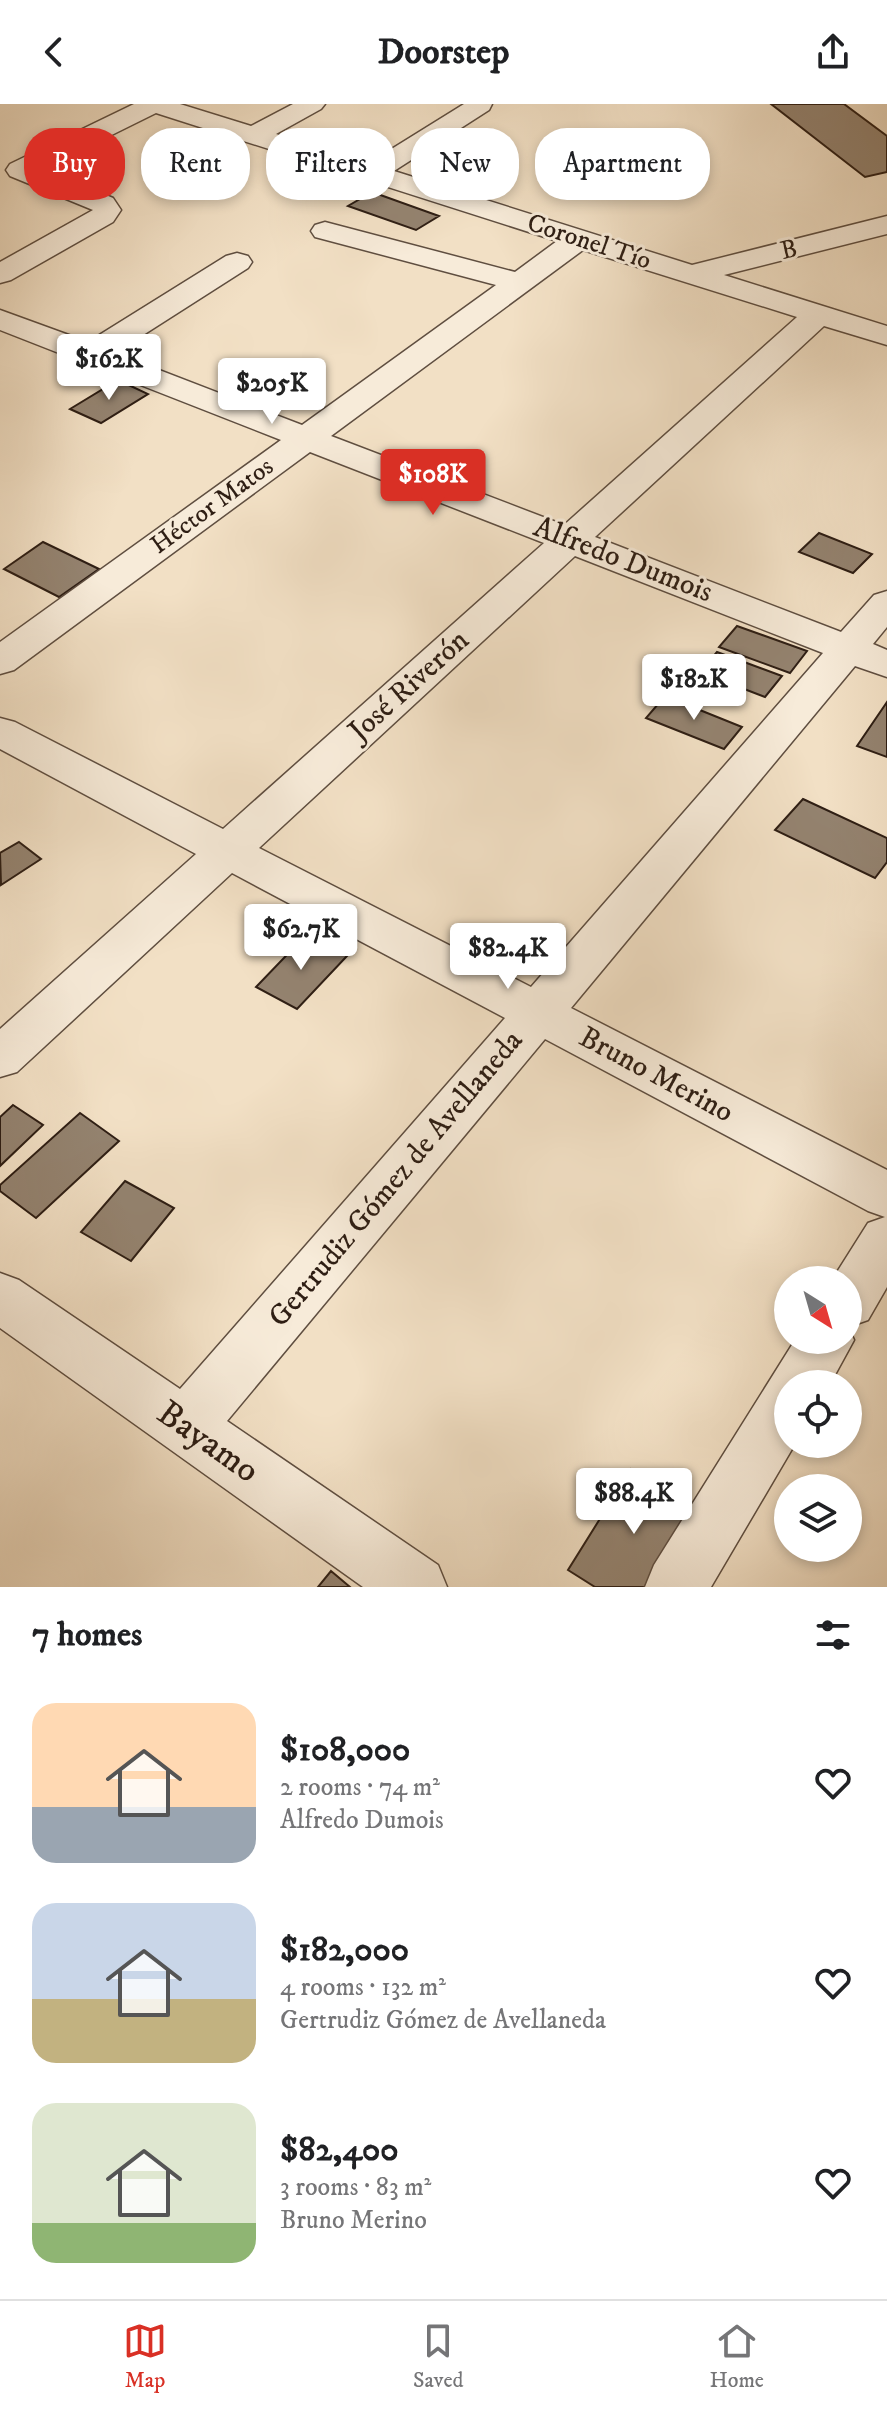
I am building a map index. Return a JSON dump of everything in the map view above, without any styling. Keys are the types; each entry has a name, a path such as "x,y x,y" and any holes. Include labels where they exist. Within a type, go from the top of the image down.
{"street":[{"path":"0,274 103,216 107,210 103,204 20,170 154,104"},
{"name":"Coronel Tío","path":"154,104 266,140"},
{"path":"253,136 312,104"},
{"path":"395,159 480,105"},
{"name":"Coronel Tío","path":"395,180 887,336"},
{"name":"B","path":"691,274 887,225"},
{"path":"325,231 519,282"},
{"name":"Héctor Matos","path":"0,661 579,239"},
{"path":"91,354 237,262"},
{"name":"José Riverón","path":"0,1058 819,314"},
{"name":"Alfredo Dumois","path":"0,319 308,436 868,656"},
{"name":"Gertrudiz Gómez de Avellaneda","path":"185,1427 537,1012 868,656 887,603"},
{"name":"Bruno Merino","path":"0,732 887,1195"},
{"path":"862,1280 887,1239"},
{"name":"Bayamo","path":"0,1297 416,1587"},
{"path":"676,1587 774,1425"}],"building":[{"path":"771,104 844,104 887,136 887,172 865,177"},
{"path":"358,200 394,200 439,216 416,230 348,206"},
{"path":"118,380 148,394 101,423 70,409"},
{"path":"819,533 872,554 853,573 799,552"},
{"path":"43,542 99,569 59,597 4,569"},
{"path":"737,626 807,651 790,673 719,647"},
{"path":"717,652 782,676 765,697 700,672"},
{"path":"665,696 742,727 724,749 646,718"},
{"path":"887,702 887,757 857,746"},
{"path":"803,799 887,838 887,862 875,878 775,830"},
{"path":"19,842 41,859 1,885 0,853"},
{"path":"306,935 347,956 297,1009 256,987"},
{"path":"13,1105 43,1125 0,1166 0,1117"},
{"path":"80,1113 119,1141 36,1218 0,1191 0,1185"},
{"path":"125,1181 174,1208 131,1261 81,1232"},
{"path":"631,1469 698,1509 652,1587 595,1587 568,1570"},
{"path":"331,1571 350,1587 318,1587"}]}
